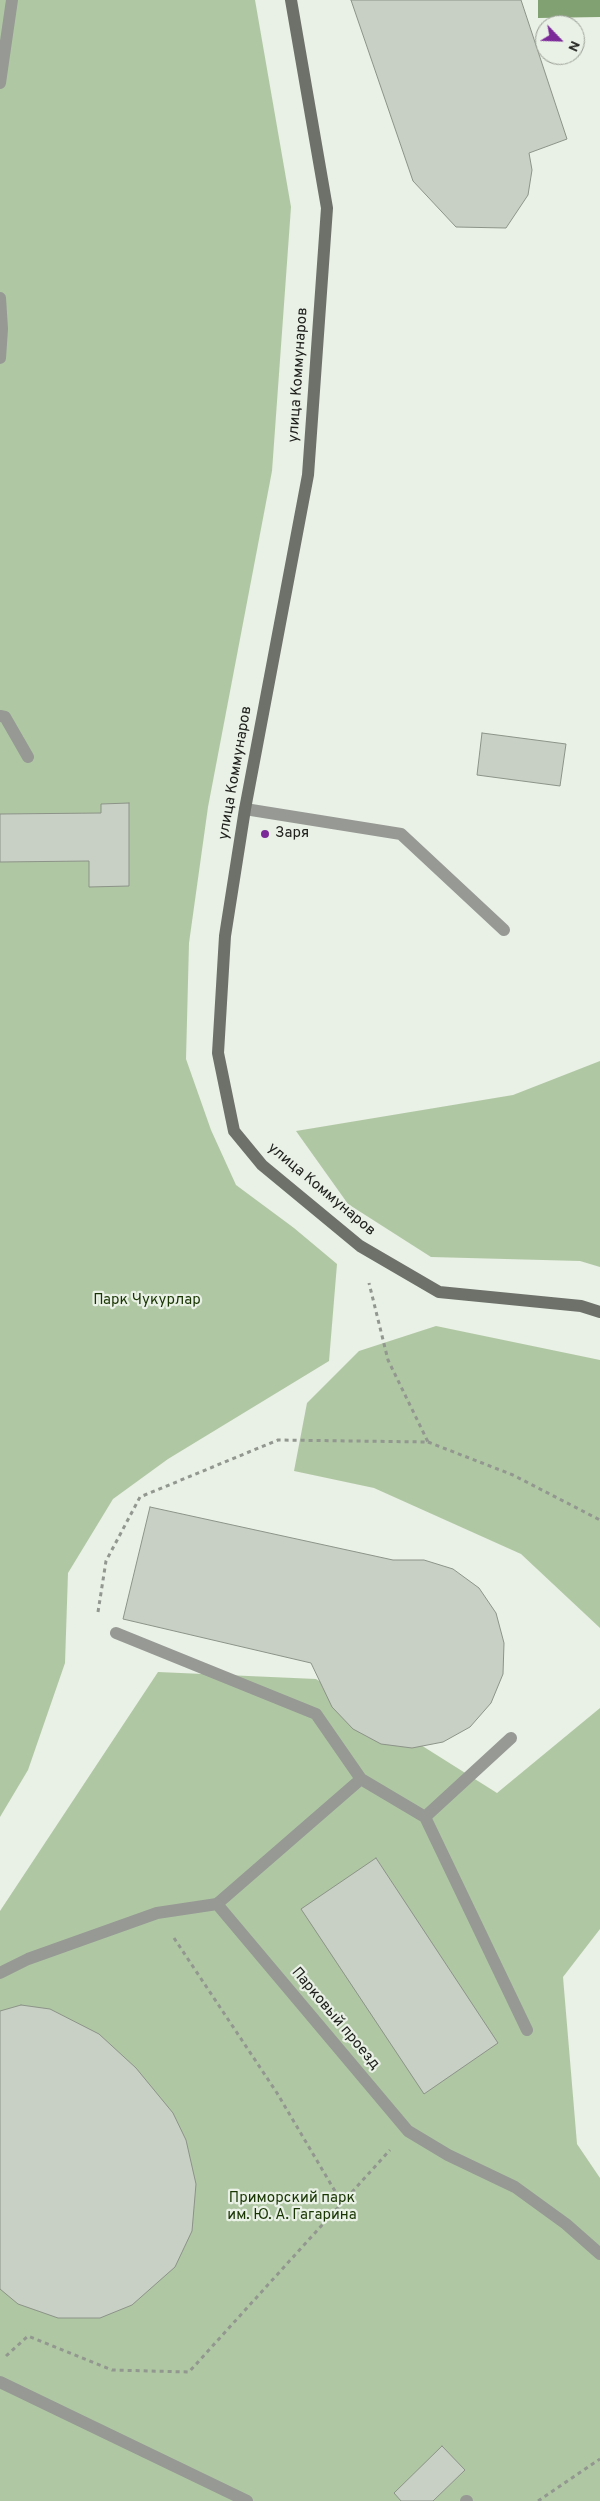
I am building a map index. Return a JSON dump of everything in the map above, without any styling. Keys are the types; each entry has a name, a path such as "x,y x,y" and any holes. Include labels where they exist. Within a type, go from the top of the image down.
{"main road":[{"name":"улица Коммунаров","path":"291,0 327,208 308,475 244,809 225,936 218,1053 234,1131 262,1165 360,1246 438,1292 582,1306 600,1312"}],"street":[{"path":"0,83 12,0"},
{"path":"0,298 2,329 0,358"},
{"path":"0,716 5,717 28,757"},
{"path":"244,809 401,834 504,930"},
{"path":"116,1633 316,1714 361,1779 425,1817 527,2030"},
{"path":"425,1817 511,1738"},
{"path":"0,1973 28,1959 157,1913 217,1904 361,1779"},
{"name":"Парковый проезд","path":"217,1904 408,2131 448,2155 515,2187 566,2224 600,2254"},
{"path":"0,2382 247,2501"}],"path":[{"path":"360,1246 388,1360 428,1442"},
{"path":"116,1633 96,1627 106,1561 140,1497 278,1440 428,1442 513,1475 600,1520"},
{"path":"157,1913 277,2093 342,2204"},
{"path":"0,2361 28,2336 112,2370 189,2372 408,2131"},
{"path":"538,2501 600,2459"}],"green space":[{"name":"Парк Чукурлар","path":"0,0 255,0 291,207 272,471 208,807 189,943 186,1059 211,1130 236,1185 294,1228 337,1264 329,1361 168,1459 113,1499 68,1573 65,1663 28,1770 0,1817"},
{"path":"600,1061 600,1267 580,1261 431,1257 348,1204 296,1131 513,1095"},
{"path":"436,1326 600,1360 600,1628 521,1554 374,1488 294,1471 307,1403 359,1351"},
{"name":"Приморский парк им. Ю. А. Гагарина","path":"158,1672 316,1679 497,1793 600,1708 600,1929 563,1977 577,2144 600,2178 600,2501 0,2501 0,1911"}],"shaded area":[{"path":"538,0 600,0 600,17 585,17 585,15 538,15"}],"building":[{"path":"351,0 521,0 535,42 535,65 543,65 567,139 529,153 532,170 528,195 506,228 456,227 413,181"},
{"path":"482,733 566,744 560,786 477,775"},
{"path":"129,803 129,886 89,887 89,861 0,862 0,814 101,813 101,804"},
{"path":"150,1507 393,1560 424,1560 453,1569 479,1588 496,1613 504,1643 503,1674 491,1703 470,1727 443,1742 412,1748 381,1744 353,1729 332,1707 311,1663 123,1619"},
{"path":"376,1858 498,2043 424,2094 301,1909"},
{"path":"21,2005 50,2009 99,2034 136,2068 173,2113 186,2140 196,2184 192,2231 175,2267 132,2305 100,2318 58,2318 18,2304 0,2289 0,2011"},
{"path":"442,2446 465,2470 433,2501 401,2501 394,2493"}],"place":[{"name":"Заря","path":"265,834"}]}
